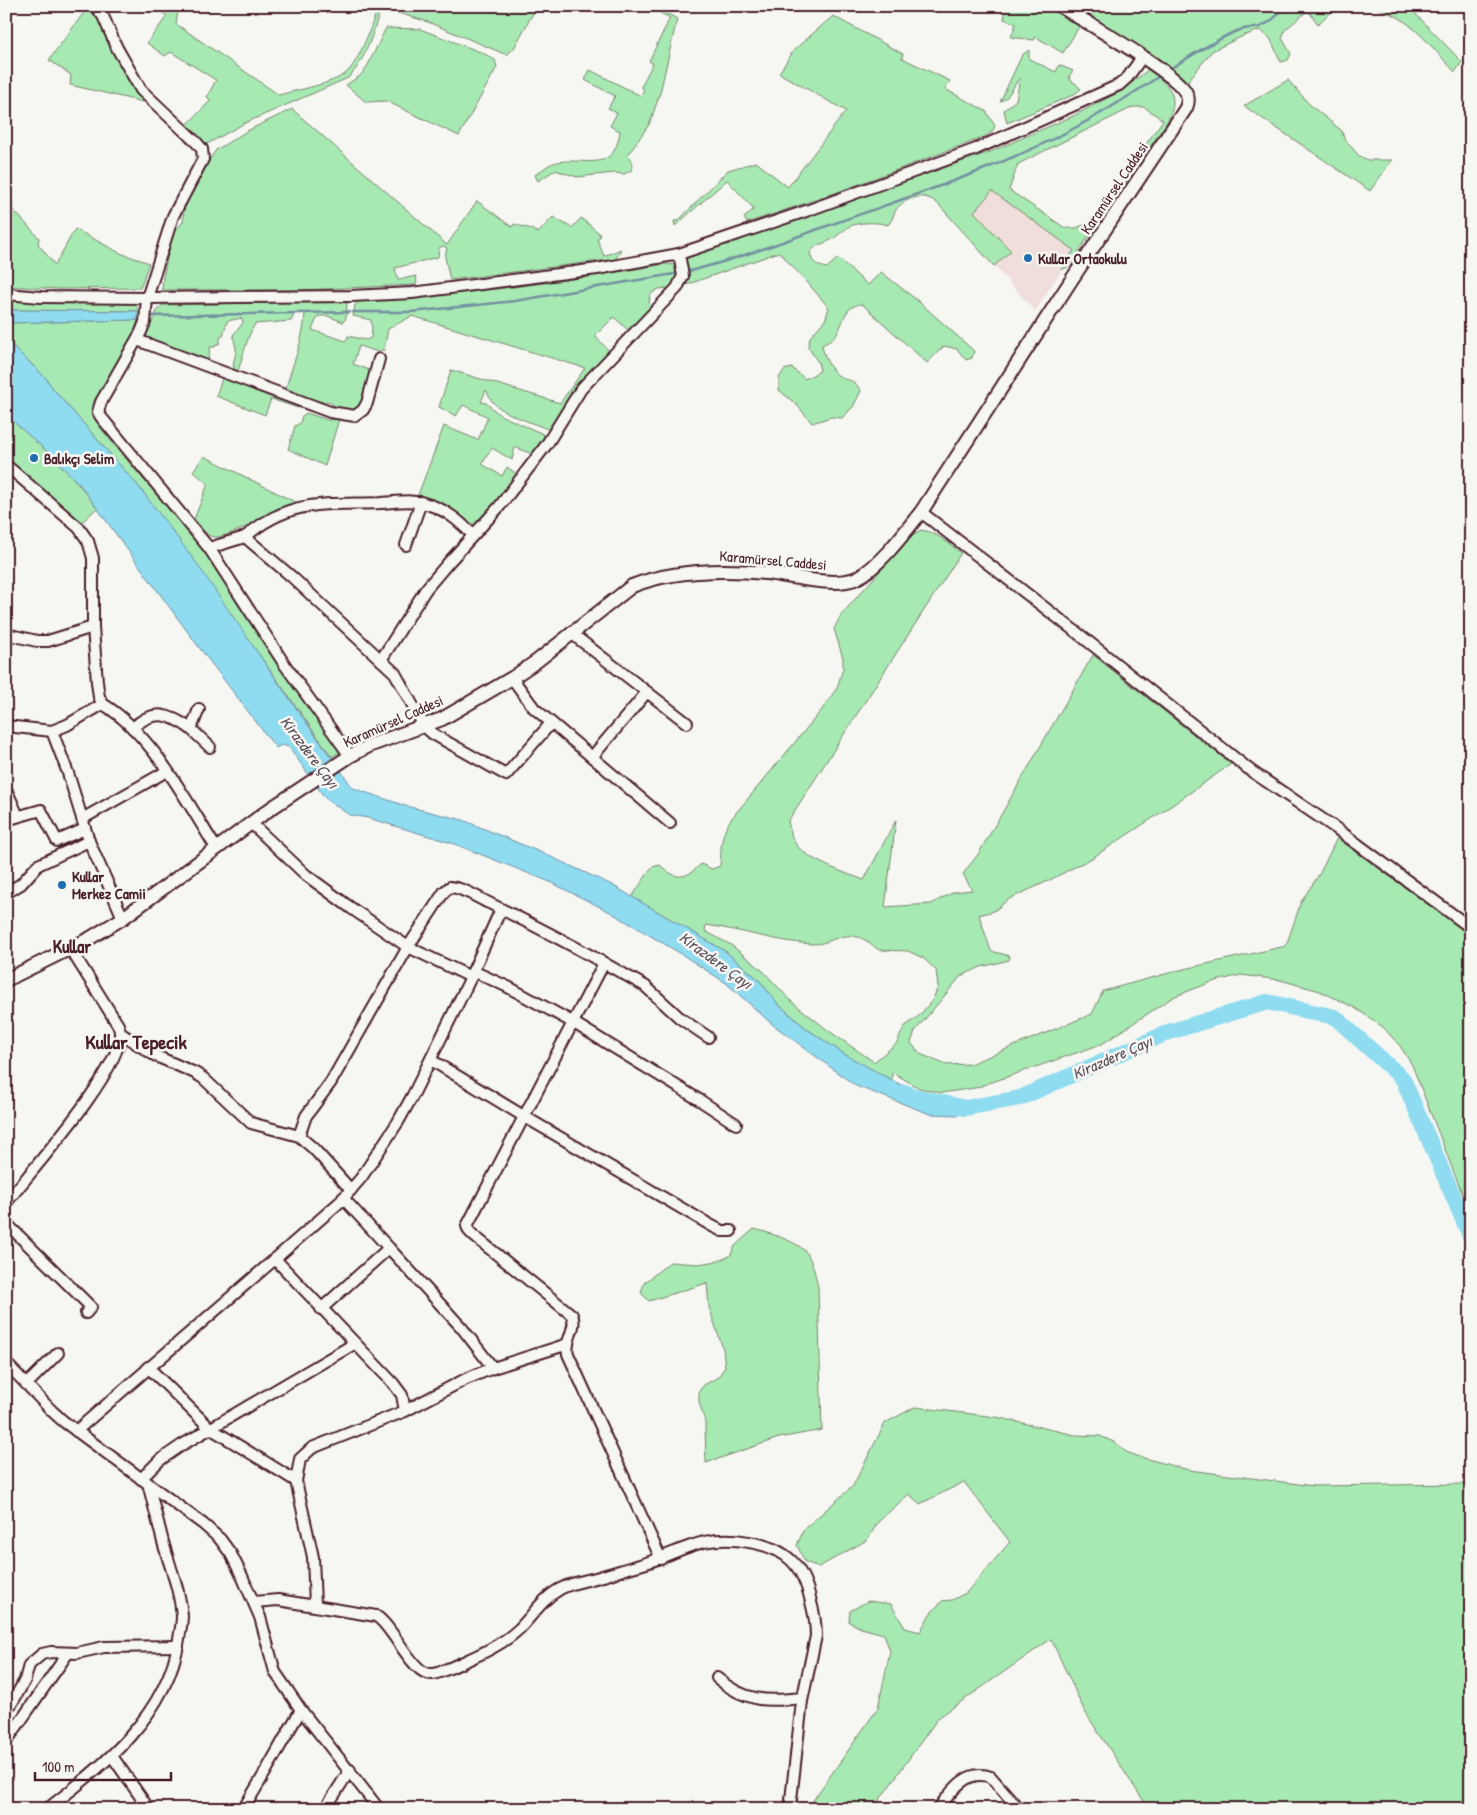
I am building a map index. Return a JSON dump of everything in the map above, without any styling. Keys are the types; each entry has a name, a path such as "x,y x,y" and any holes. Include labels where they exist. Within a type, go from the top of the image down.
{"main road":[{"name":"Karamürsel Caddesi","path":"6,980 70,948 122,918 251,823 350,756 372,745 424,726 459,710 512,678 537,661 632,586 662,577 695,572 747,572 839,582 858,577 869,569 889,550 921,512 1072,279 1183,116 1188,100 1187,94 1173,79 1147,60 1060,6"}],"street":[{"path":"95,6 103,16 117,48 141,90 197,143 203,153 201,164 173,216 146,302 145,322 137,340 101,402 98,412 118,440 209,548 285,665 350,756"},
{"path":"6,294 146,302 352,296 412,292 680,259 976,149 1119,85 1147,60"},
{"path":"381,660 426,589 499,507 547,444 582,388 672,295 682,281 680,259"},
{"path":"137,340 330,412 348,415 359,414 367,403 379,359"},
{"path":"6,465 79,528 88,541 93,558 93,627 99,697 103,704 117,713 133,728 152,750 216,848"},
{"path":"209,548 245,538 262,524 291,510 305,506 421,502 446,512 473,535"},
{"path":"406,545 421,502"},
{"path":"921,512 1251,771 1337,829 1471,928"},
{"path":"245,538 292,577 399,678 424,726 442,740 506,775 552,723"},
{"path":"6,634 37,641 48,641 93,627"},
{"path":"572,633 687,723"},
{"path":"512,678 530,704 670,823"},
{"path":"592,757 647,692"},
{"path":"6,726 52,731 67,725 103,704"},
{"path":"191,729 199,709"},
{"path":"133,728 145,718 159,715 179,721 191,729 210,747"},
{"path":"52,731 68,773 89,841 122,918"},
{"path":"6,820 41,810 57,841 167,771"},
{"path":"6,789 18,816"},
{"path":"251,823 306,875 408,947 508,988 574,1023 702,1101 736,1124"},
{"path":"6,893 21,884 38,865 89,841"},
{"path":"299,1136 306,1116 331,1082 408,947 444,892 450,887 470,893 532,923 645,986 680,1018 708,1037"},
{"path":"76,1431 275,1259 343,1198 361,1178 398,1122 431,1060 501,908"},
{"path":"6,1204 91,1096 113,1058 120,1033 118,1025 70,948"},
{"path":"604,963 525,1117 468,1222 467,1228 474,1236 572,1315 574,1325 568,1344 568,1354 661,1559"},
{"path":"120,1033 156,1056 190,1070 203,1078 251,1123 299,1136 314,1149 351,1190"},
{"path":"431,1060 712,1226 731,1232"},
{"path":"343,1198 462,1328 493,1368"},
{"path":"6,1223 91,1307 86,1313"},
{"path":"321,1309 389,1248"},
{"path":"275,1259 399,1390 406,1410"},
{"path":"144,1481 160,1460 210,1428 354,1344"},
{"path":"315,1605 313,1557 296,1481 300,1459 312,1448 406,1410 466,1379 493,1368 568,1344"},
{"path":"27,1384 58,1353"},
{"path":"148,1367 210,1428 296,1481"},
{"path":"8,1369 27,1384 52,1411 76,1431 203,1524 220,1539 235,1562 254,1602 275,1672 301,1710 379,1809"},
{"path":"47,1809 112,1756 143,1720 166,1685 176,1659 182,1618 178,1589 144,1481"},
{"path":"254,1602 278,1600 376,1616 387,1625 419,1668 427,1674 434,1674 480,1654 503,1641 517,1631 548,1598 559,1589 568,1585 661,1559 693,1545 706,1542 729,1540 763,1544 783,1553 802,1573 816,1626 816,1636 802,1698 790,1809"},
{"path":"6,1708 12,1703 25,1680 28,1665 42,1654 77,1653 104,1647 178,1646"},
{"path":"6,1742 68,1653"},
{"path":"717,1678 730,1689 757,1699 780,1700 802,1698"},
{"path":"244,1809 266,1775 280,1745 301,1710"},
{"path":"112,1756 149,1809"},
{"path":"325,1809 350,1770"},
{"path":"938,1809 958,1784 966,1779 985,1775 991,1777 1020,1809"}],"shaded area":[{"name":"Kullar Ortaokulu","path":"992,191 1075,250 1035,311 939,205"}],"green space":[{"path":"152,6 179,6 176,24 279,95 324,83 346,73 356,61 368,35 377,11 373,6 382,6 365,53 348,78 245,123 207,144 186,126 211,100 207,97 216,80 171,52 165,56 147,43 167,16"},
{"path":"394,6 537,6 514,48 507,55 428,22 395,12"},
{"path":"647,6 654,6 677,19 660,93 650,123 628,155 632,163 632,170 624,174 614,173 577,177 555,170 538,181 535,175 551,164 562,161 603,160 611,155 616,146 620,131 610,126 617,113 608,108 615,96 585,80 590,70 641,96 644,89 641,87 653,63 649,61 670,18"},
{"path":"1006,6 1048,6 1080,25 1063,53 1036,37 1034,40 1011,37 1016,24 1004,19"},
{"path":"1077,6 1337,6 1318,24 1310,13 1306,12 1285,30 1282,38 1291,54 1288,60 1281,62 1270,38 1260,30 1212,51 1187,82"},
{"path":"1376,6 1410,8 1462,62 1455,72 1408,24"},
{"path":"88,7 99,21 122,69 143,102 70,85 71,75 49,60"},
{"path":"833,16 903,54 902,58 950,81 945,89 986,111 995,126 992,132 984,137 835,193 747,223 744,218 754,209 727,180 675,226 674,221 678,221 728,170 756,162 788,187 846,111 779,73 794,50"},
{"path":"386,28 420,29 483,53 495,60 497,67 459,136 386,101 366,102 346,85 360,76 367,67"},
{"path":"1029,50 1029,59 1056,72 1059,65 1073,71 1069,76 1071,81 1081,89 1073,95 1007,123 1004,110 1016,100 1020,77 1007,97 1000,102 1022,55"},
{"path":"1149,69 1171,92 1173,105 1171,113 1167,122 1068,267 1061,270 1074,250 992,191 974,212 1011,251 994,266 939,205 924,197 910,199 898,207 888,225 861,223 853,225 812,250 811,256 818,265 827,268 838,258 868,285 881,272 918,301 974,351 972,358 966,360 957,349 944,346 927,363 862,304 856,305 847,312 834,337 822,345 825,357 836,374 853,381 861,391 853,407 842,418 831,417 812,423 797,405 779,390 779,378 784,370 792,368 805,379 820,371 818,362 808,347 810,337 825,320 829,308 779,252 686,285 688,276 684,258 990,152 1073,116 1123,90","holes":["1133,107 1144,107 1163,120 1116,187 1099,217 1091,222 1076,228 1065,228 1009,190 1018,164"]},
{"path":"1288,80 1310,105 1342,131 1344,138 1359,156 1368,160 1392,160 1370,191 1244,106"},
{"path":"292,109 447,245 477,201 512,227 514,224 538,233 553,217 572,228 581,218 599,233 600,237 597,239 604,256 621,249 616,259 450,280 445,257 447,248 443,246 439,248 438,257 395,268 398,280 416,276 417,283 415,285 298,290 162,290 173,232 183,222 184,209 216,150 247,131"},
{"path":"6,202 39,238 38,244 55,265 75,229 120,253 149,263 140,288 59,289 6,286"},
{"path":"665,264 676,265 679,273 672,288 658,289 650,295 649,303 652,309 630,332 614,317 595,336 611,353 555,424 547,429 510,414 491,400 486,390 481,402 486,403 500,415 543,434 545,440 534,455 515,447 512,460 492,448 482,464 502,476 507,467 517,474 506,491 476,527 449,507 418,495 444,426 478,440 488,417 463,405 456,416 439,407 451,370 560,403 585,368 412,316 388,329 384,350 375,351 359,346 353,364 372,371 360,406 353,412 345,411 329,402 313,401 285,391 300,343 305,313 295,313 291,321 255,324 249,335 237,373 233,364 236,348 233,335 243,323 242,318 227,321 219,344 216,344 215,347 210,347 208,361 147,340 146,336 158,309 163,305 341,301 347,303 346,318 343,322 328,316 318,316 312,330 346,341 348,336 366,340 371,338 371,320 353,316 355,305 358,302 512,287"},
{"path":"6,301 130,303 137,304 138,311 6,310"},
{"path":"138,320 130,345 91,406 95,418 115,446 196,541 221,575 267,647 341,751 332,757 140,488 54,390 45,377 6,340 6,323"},
{"path":"223,376 298,404 298,408 271,399 265,415 216,396"},
{"path":"306,413 328,420 339,419 325,466 288,449 295,426 300,423 302,416"},
{"path":"6,415 66,470 97,508 81,523 6,459"},
{"path":"204,456 295,502 230,534 213,537 208,535 194,519 208,484 193,471"},
{"path":"921,530 927,531 943,539 961,553 788,821 795,843 806,854 830,867 864,880 896,820 885,907 931,904 954,892 972,890 963,874 979,853 1093,655 1231,764 1092,858 1009,899 994,911 979,915 991,951 1010,956 1009,960 981,967 961,976 915,1031 911,1043 920,1054 947,1065 970,1064 1092,1014 1103,991 1180,970 1286,946 1301,902 1320,873 1337,838 1471,935 1471,1205 1465,1201 1412,1065 1400,1046 1383,1027 1355,1008 1320,991 1280,980 1241,975 1212,982 1173,997 1102,1044 975,1088 942,1093 919,1088 892,1072 892,1082 844,1054 807,1029 778,1004 758,979 725,951 632,897 652,867 660,865 671,873 680,876 690,873 701,864 712,869 720,866 723,837 731,819 821,711 837,688 843,668 843,658 834,629 841,615 912,535","holes":["706,925 785,941 812,944 848,936 857,937 867,941 879,950 908,951 923,958 936,970 938,987 933,999 920,1015 904,1027 897,1043 874,1062 829,1031 791,1001 762,970 731,945 705,931"]},
{"path":"754,1229 794,1243 804,1250 810,1258 818,1287 822,1430 779,1438 706,1463 705,1422 699,1402 699,1391 704,1385 718,1377 725,1367 723,1349 709,1307 707,1283 649,1301 641,1293 644,1283 670,1262 698,1264 718,1261 730,1256 735,1246"},
{"path":"915,1407 996,1417 1075,1435 1100,1436 1116,1443 1126,1452 1189,1470 1314,1486 1463,1484 1471,1507 1471,1807 1149,1809 1085,1712 1051,1639 938,1718 873,1809 807,1809 878,1708 890,1651 884,1634 861,1628 849,1622 850,1611 868,1601 891,1604 905,1628 920,1632 930,1614 942,1601 952,1600 966,1593 1010,1542 964,1482 920,1504 909,1494 879,1521 867,1540 819,1567 805,1562 797,1545 804,1529 853,1486 885,1423"}],"water":[{"path":"6,310 138,311 138,320 6,323"},
{"path":"6,340 45,377 54,390 140,488 195,561 353,788 406,806 463,820 547,855 612,885 725,951 758,979 778,1004 807,1029 844,1054 938,1105 965,1108 959,1115 930,1114 856,1086 772,1024 726,983 610,912 550,882 452,843 368,818 349,815 325,798 289,747 281,745 276,748 198,646 80,485 50,454 6,415"}],"waterway":[{"path":"1168,70 1207,46 1235,32 1263,26 1285,6"},
{"path":"686,272 764,248 927,191 1012,158 1115,105 1161,75"},
{"path":"353,312 411,312 515,301 680,273"},
{"path":"148,316 349,312"},
{"name":"Kirazdere Çayı","path":"904,1092 965,1108 1020,1098 1169,1032 1267,1002 1335,1017 1403,1079 1471,1238"}],"place":[{"name":"Kullar Ortaokulu","path":"1028,258"},
{"name":"Balıkçı Selim","path":"34,458"},
{"name":"Kullar Merkez Camii","path":"62,885"}],"district":[{"name":"Kullar","path":"72,946"},
{"name":"Kullar Tepecik","path":"136,1041"}]}
